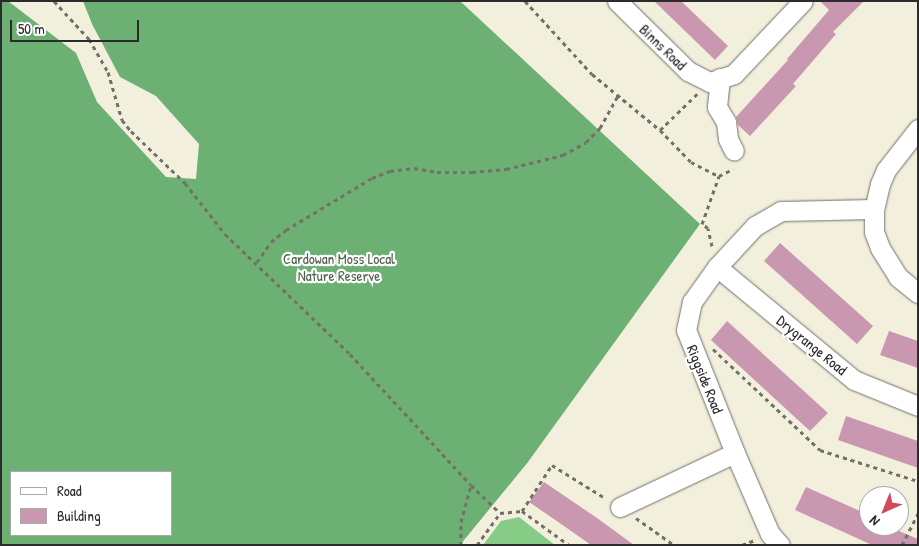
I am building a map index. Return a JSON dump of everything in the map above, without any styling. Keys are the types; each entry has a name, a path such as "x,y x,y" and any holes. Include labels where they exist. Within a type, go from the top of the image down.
{"street":[{"name":"Binns Road","path":"617,1 688,72 715,80"},
{"path":"734,151 728,139 726,122 717,107 715,80 734,74 803,1"},
{"path":"918,128 886,170 880,184 874,209 874,232 880,248 898,277 918,293"},
{"name":"Riggside Road","path":"780,545 770,534 734,454 686,330 692,302 717,267 755,226 781,211 874,209"},
{"name":"Drygrange Road","path":"717,267 854,380 918,406"},
{"path":"620,507 734,454"}],"path":[{"path":"54,1 89,39 108,72 122,120 185,183 225,234 257,262 350,354 471,486 500,513 522,511 569,545"},
{"path":"525,1 592,74 660,130 692,162 719,176"},
{"path":"660,130 715,80"},
{"path":"257,262 271,242 286,230 372,178 390,171 414,168 437,172 472,172 506,169 563,155 586,142 600,128 618,96"},
{"path":"717,267 708,228 702,224 719,176 733,169 740,158 734,151"},
{"path":"693,348 708,345 820,450 918,481"},
{"path":"522,511 552,465"},
{"path":"461,545 460,522 471,486"},
{"path":"478,545 500,513"},
{"path":"902,545 918,513"}],"green space":[{"name":"Cardowan Moss Local Nature Reserve","path":"1,1 8,1 76,53 97,102 166,177 196,179 199,144 156,96 120,77 92,24 83,1 460,1 700,224 528,462 460,545 1,545"},
{"path":"519,517 555,545 483,545 501,521"}],"building":[{"path":"654,1 681,1 728,46 715,60"},
{"path":"820,1 864,1 833,32 836,34 793,84 796,86 750,136 738,125 736,117 788,60 829,10"},
{"path":"780,243 873,326 857,344 764,261"},
{"path":"727,321 828,413 810,431 711,340"},
{"path":"889,331 918,341 918,368 880,355"},
{"path":"846,416 918,441 918,468 838,440"},
{"path":"544,482 634,545 591,545 529,502"},
{"path":"806,487 859,511 859,536 909,535 918,539 918,545 872,545 795,510"}]}
